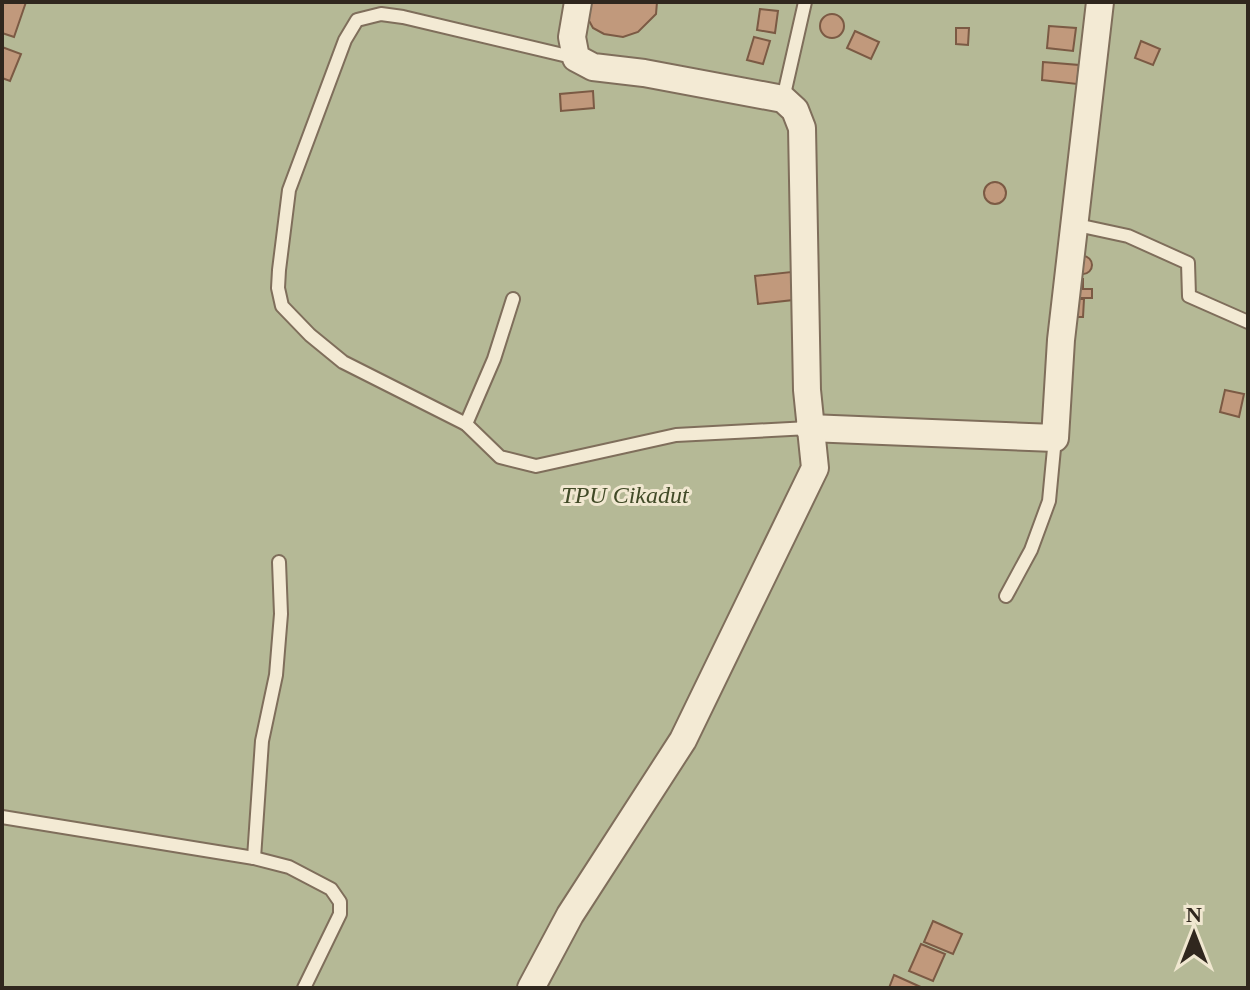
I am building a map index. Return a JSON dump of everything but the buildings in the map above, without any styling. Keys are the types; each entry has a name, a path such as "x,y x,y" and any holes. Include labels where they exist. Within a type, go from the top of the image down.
{"street":[{"path":"531,988 578,902 683,740 815,468 809,428 802,128 795,110 783,99 644,73 593,67 576,58 572,37 578,2"},
{"path":"809,428 1055,438 1061,340 1077,225 1100,2"}],"lane":[{"path":"783,99 805,2"},
{"path":"576,58 403,17 381,14 357,20 345,40 289,190 278,288 282,306 343,362 466,424 500,457 536,466 676,435 809,428"},
{"path":"1077,225 1128,236 1188,263 1189,296 1248,322"},
{"path":"466,424 494,359 513,299"},
{"path":"1006,596 1031,550 1049,501 1055,438"},
{"path":"254,858 262,741 276,675 281,614 279,562"},
{"path":"2,817 254,858 312,876 331,889 340,902 340,914 304,988"}],"green space":[{"name":"TPU Cikadut","path":"2,2 1248,2 1248,988 2,988"}]}
